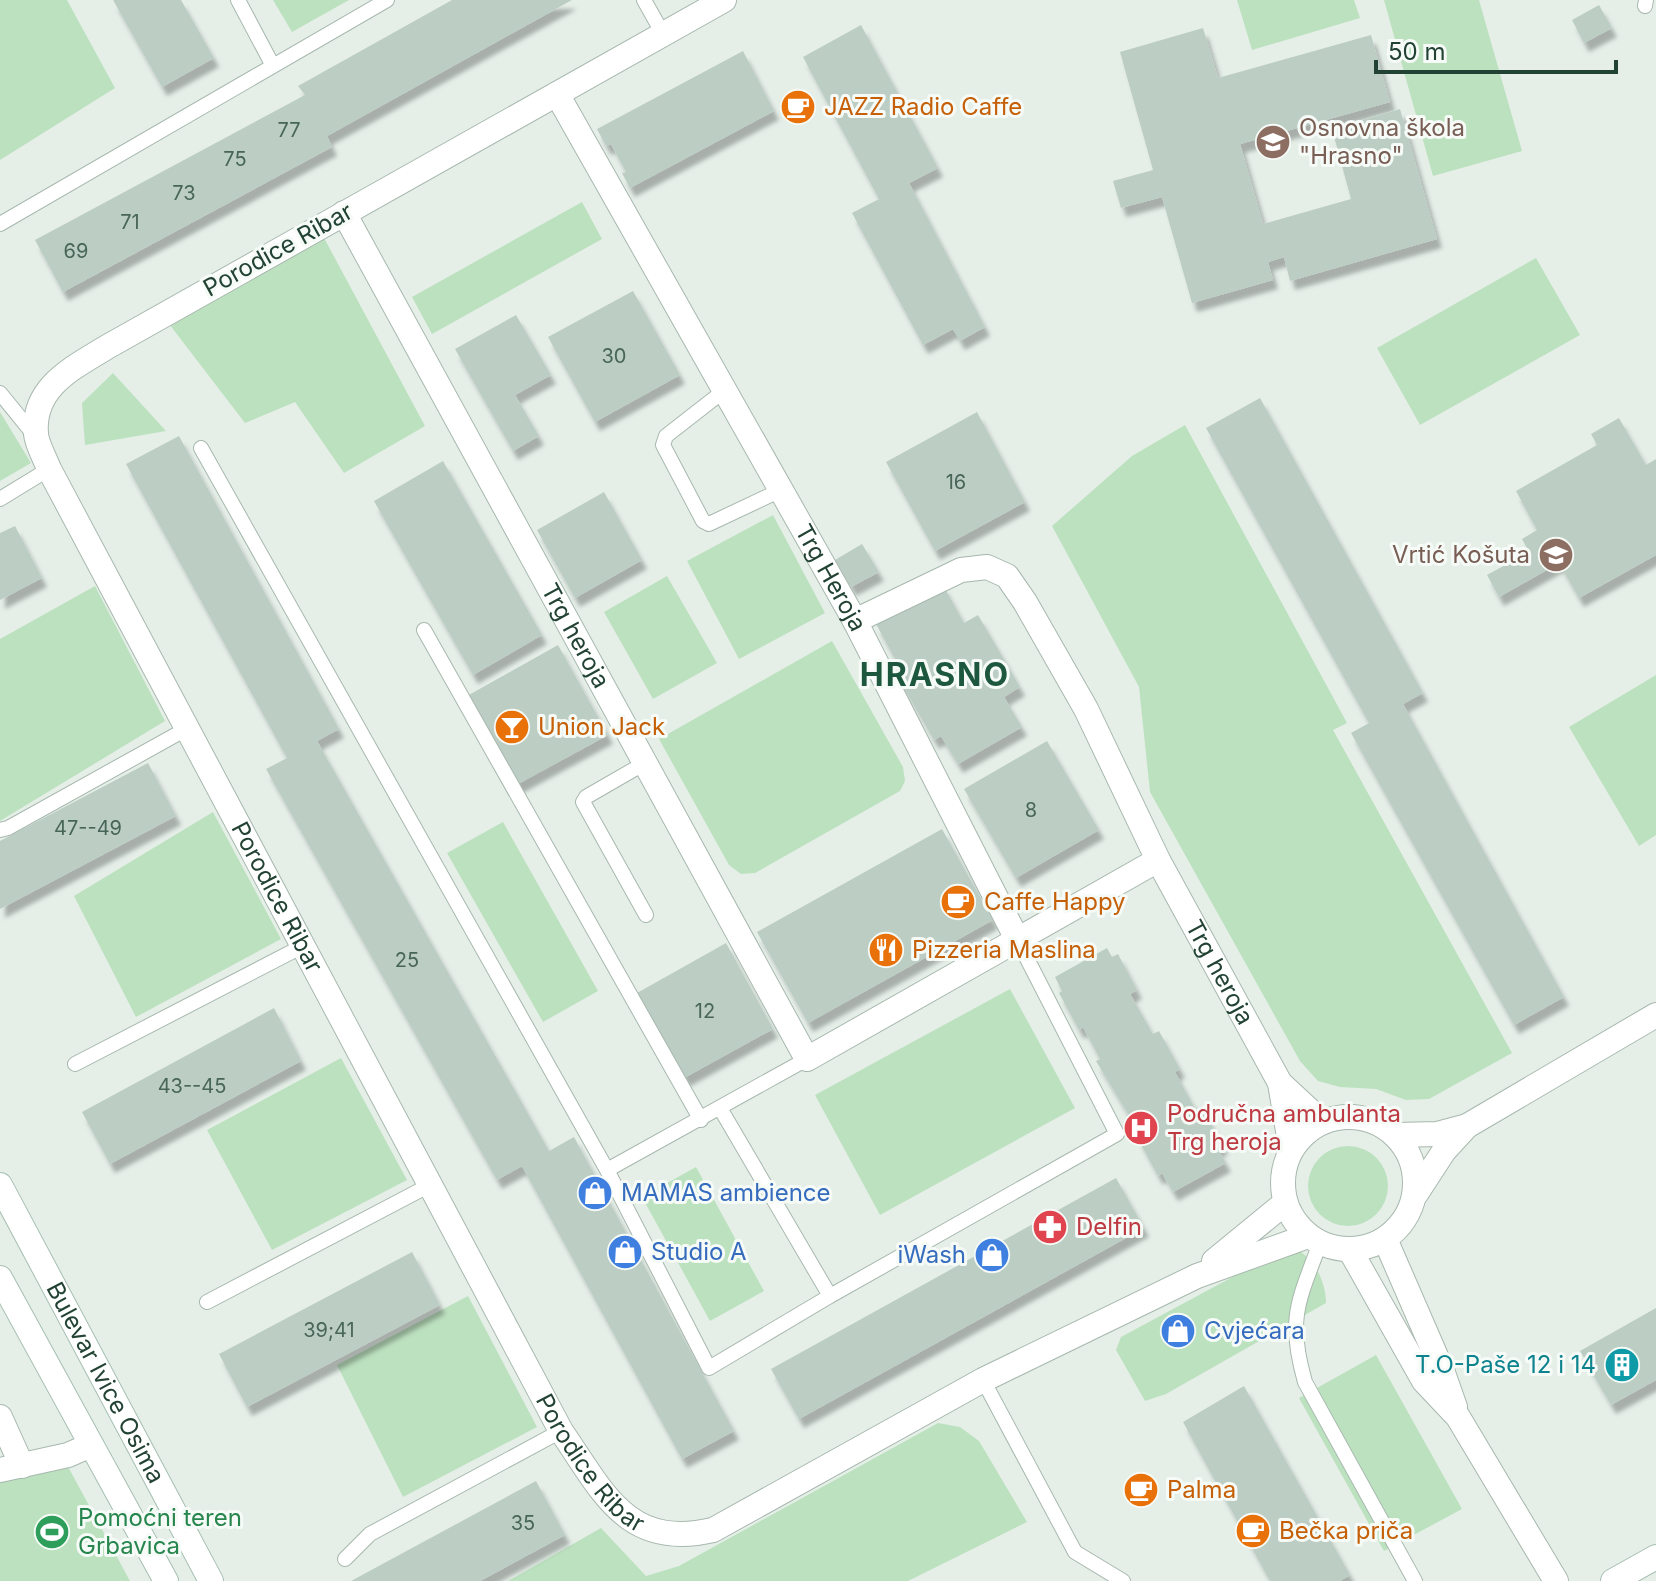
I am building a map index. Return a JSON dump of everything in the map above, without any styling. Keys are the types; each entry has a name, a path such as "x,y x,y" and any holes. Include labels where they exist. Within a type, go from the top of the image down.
{"street":[{"name":"Porodice Ribar","path":"724,0 58,377 37,412 36,437 49,469 561,1431 599,1487 624,1513 647,1530 666,1535 689,1535 713,1530 983,1380 1197,1276 1314,1239"},
{"name":"Trg Heroja","path":"557,94 855,621 1018,941"},
{"name":"Trg heroja","path":"344,213 807,1059"},
{"name":"Trg heroja","path":"855,621 961,570 987,567 1007,576 1086,709 1158,860 1280,1083 1322,1122"},
{"path":"807,1059 1158,860"},
{"path":"1396,1135 1437,1134 1467,1126 1652,1017"},
{"name":"Trg heroja","path":"1280,1083 1291,1149"},
{"path":"1416,1194 1414,1167 1408,1151 1384,1125 1367,1118 1349,1116 1322,1122 1303,1134 1291,1149 1284,1169 1285,1203 1298,1226 1314,1239 1350,1250 1369,1247 1398,1229 1444,1151 1467,1126"},
{"name":"Bulevar Ivice Osima","path":"0,1185 211,1581"},
{"name":"Porodice Ribar","path":"1197,1276 1285,1203"},
{"path":"1385,1239 1442,1370 1458,1417 1556,1581"},
{"path":"1350,1250 1424,1381 1458,1417"},
{"name":"Bulevar Ivice Osima","path":"0,1278 166,1581"},
{"path":"0,1417 11,1468 68,1455 91,1445"},
{"path":"1613,1581 1656,1557"}],"lane":[{"path":"238,0 273,66"},
{"path":"0,224 387,0"},
{"path":"644,0 663,34"},
{"path":"725,390 666,436 663,445 703,521 709,524 781,490"},
{"path":"1,395 36,437"},
{"path":"201,448 607,1170 709,1368 1117,1134 1018,941"},
{"path":"0,499 49,469"},
{"path":"424,630 701,1120"},
{"path":"0,830 188,728"},
{"path":"645,763 586,797 583,802 646,915"},
{"path":"75,1064 303,946"},
{"path":"607,1170 807,1059"},
{"path":"720,1108 830,1296"},
{"path":"207,1302 430,1185"},
{"path":"1314,1239 1294,1330 1305,1382 1415,1581"},
{"path":"983,1380 1075,1552 1123,1581"},
{"path":"345,1559 370,1534 561,1431"}],"green space":[{"path":"0,0 67,0 115,88 0,160"},
{"path":"273,0 349,0 292,32"},
{"path":"1237,0 1354,0 1360,18 1252,50"},
{"path":"1384,0 1479,0 1522,151 1433,176"},
{"path":"582,202 602,239 432,334 412,297"},
{"path":"323,236 425,426 344,473 295,402 245,423 166,320"},
{"path":"1536,258 1580,335 1420,425 1377,348"},
{"path":"113,373 166,431 85,445 82,403"},
{"path":"0,412 31,463 0,481"},
{"path":"1185,425 1347,723 1333,730 1512,1053 1429,1099 1406,1100 1376,1089 1340,1087 1318,1081 1300,1061 1150,792 1139,687 1052,526 1132,456"},
{"path":"773,515 825,613 739,659 687,561"},
{"path":"667,576 717,663 653,699 604,612"},
{"path":"95,586 165,721 0,821 0,639"},
{"path":"832,641 903,767 905,781 900,791 755,873 741,874 729,865 659,739"},
{"path":"1656,675 1656,835 1639,846 1569,727"},
{"path":"213,812 281,939 136,1017 74,896"},
{"path":"503,822 598,991 543,1022 447,853"},
{"path":"1010,989 1075,1108 880,1215 815,1095"},
{"path":"341,1058 407,1180 272,1250 207,1130"},
{"path":"1348,1146 1363,1149 1376,1158 1385,1171 1388,1186 1385,1201 1376,1214 1363,1223 1348,1226 1333,1223 1320,1214 1311,1201 1308,1186 1311,1171 1320,1158 1333,1149"},
{"path":"696,1167 764,1291 710,1321 642,1197"},
{"path":"1290,1246 1311,1261 1323,1286 1326,1303 1166,1394 1145,1401 1116,1350 1121,1337"},
{"path":"468,1296 537,1427 403,1497 337,1365"},
{"path":"1376,1355 1462,1509 1384,1551 1299,1398"},
{"path":"938,1423 960,1427 979,1441 1027,1522 908,1581 508,1581 601,1528 646,1576 679,1566"},
{"name":"Pomoćni teren Grbavica","path":"59,1450 130,1581 0,1581 0,1482"}],"building":[{"path":"113,0 181,0 214,58 162,87"},
{"path":"452,0 572,0 327,136 332,147 63,292 35,240 305,95 298,86"},
{"path":"1599,5 1612,28 1584,43 1572,20"},
{"path":"861,25 938,168 909,183 985,327 960,341 953,329 923,345 852,213 879,199 803,57"},
{"path":"1203,28 1218,78 1371,35 1390,102 1240,144 1263,224 1351,199 1332,129 1400,109 1437,239 1290,281 1284,257 1268,262 1273,280 1192,303 1162,197 1121,208 1113,181 1153,170 1120,52"},
{"path":"743,51 774,111 630,188 622,173 626,172 611,144 606,146 597,129"},
{"path":"633,291 680,375 595,422 548,337"},
{"path":"516,315 551,375 515,395 539,436 513,451 455,349"},
{"path":"1260,398 1423,693 1403,704 1564,997 1514,1025 1351,733 1369,723 1206,428"},
{"path":"977,412 1025,502 935,551 886,462"},
{"path":"1619,418 1646,465 1656,459 1656,555 1579,598 1559,563 1499,597 1487,575 1529,552 1522,539 1537,530 1516,491 1597,445 1591,434"},
{"path":"179,436 339,729 317,741 549,1151 574,1137 734,1431 682,1459 522,1166 497,1180 266,769 287,758 126,464"},
{"path":"443,461 542,635 473,675 374,501"},
{"path":"604,492 642,560 575,598 537,530"},
{"path":"15,526 42,578 0,600 0,533"},
{"path":"862,544 879,572 851,587 835,560"},
{"path":"943,585 964,623 978,615 1020,687 1004,697 1022,727 958,764 941,736 934,740 894,671 900,668 876,624"},
{"path":"558,645 608,735 516,785 467,696"},
{"path":"1047,741 1099,830 1016,878 964,789"},
{"path":"148,763 176,816 0,909 0,841"},
{"path":"942,829 993,920 808,1023 757,932"},
{"path":"726,943 773,1029 684,1078 637,993"},
{"path":"1107,948 1112,957 1118,954 1137,990 1130,994 1153,1034 1159,1031 1180,1069 1175,1072 1195,1109 1201,1106 1223,1146 1217,1148 1226,1163 1173,1192 1162,1173 1158,1176 1137,1137 1141,1135 1096,1061 1100,1059 1083,1027 1079,1030 1059,993 1062,991 1055,977"},
{"path":"274,1008 301,1061 110,1164 82,1112"},
{"path":"1116,1178 1144,1228 799,1419 771,1369"},
{"path":"412,1252 440,1305 247,1407 219,1354"},
{"name":"T.O-Paše 12 i 14","path":"1656,1308 1656,1380 1611,1405 1580,1351"},
{"path":"1244,1386 1350,1575 1340,1581 1270,1581 1183,1422"},
{"path":"536,1481 565,1535 480,1581 351,1581"}],"place":[{"name":"JAZZ Radio Caffe","path":"798,107"},
{"name":"Osnovna škola \"Hrasno\"","path":"1273,142"},
{"name":"Vrtić Košuta","path":"1556,555"},
{"name":"Union Jack","path":"512,727"},
{"name":"Caffe Happy","path":"958,902"},
{"name":"Pizzeria Maslina","path":"886,950"},
{"name":"Područna ambulanta Trg heroja","path":"1141,1128"},
{"name":"MAMAS ambience","path":"595,1193"},
{"name":"Delfin","path":"1050,1227"},
{"name":"Studio A","path":"625,1252"},
{"name":"iWash","path":"992,1255"},
{"name":"Cvjećara","path":"1178,1331"},
{"name":"T.O-Paše 12 i 14","path":"1622,1365"},
{"name":"Palma","path":"1141,1490"},
{"name":"Bečka priča","path":"1253,1531"},
{"name":"Pomoćni teren Grbavica","path":"52,1532"}],"district":[{"name":"HRASNO","path":"935,675"}]}
